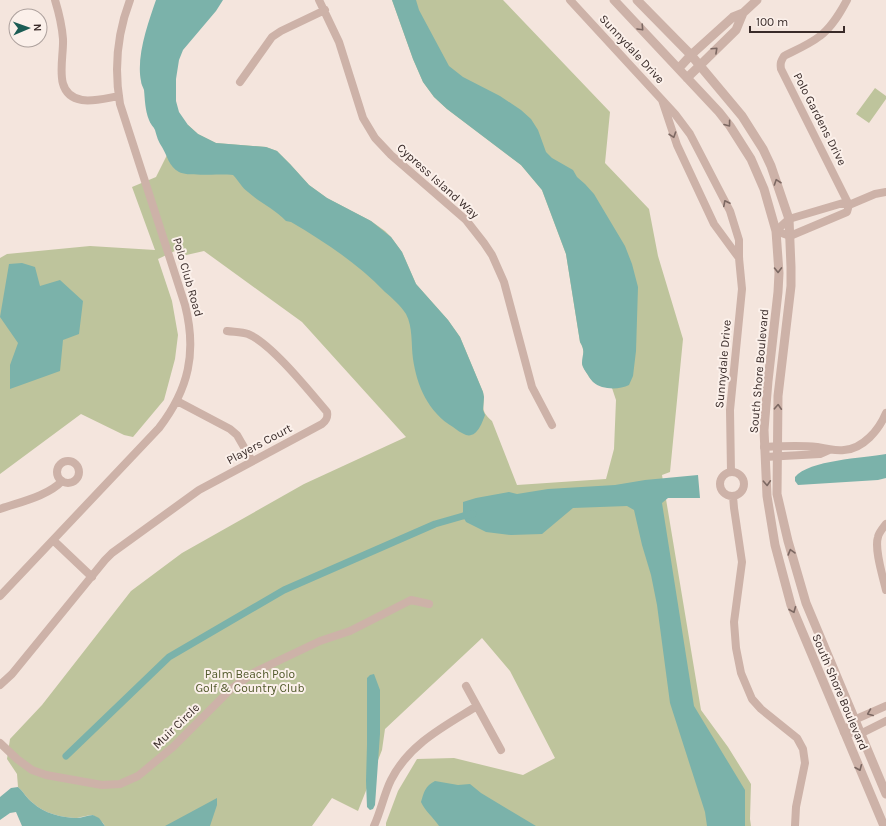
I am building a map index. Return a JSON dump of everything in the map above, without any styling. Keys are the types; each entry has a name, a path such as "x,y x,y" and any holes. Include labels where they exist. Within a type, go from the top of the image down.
{"street":[{"path":"55,0 62,30 63,57 61,78 66,90 76,99 85,101 119,96"},
{"name":"Polo Club Road","path":"0,596 159,428 177,401 189,366 191,343 189,320 179,284 120,104 116,71 117,53 121,30 130,0"},
{"name":"Cypress Island Way","path":"320,0 339,42 363,118 375,138 391,155 466,220 492,255 504,282 532,387 552,425"},
{"name":"Sunnydale Drive","path":"570,0 676,114 690,134 730,210 739,240 742,289 730,410 731,472"},
{"name":"South Shore Boulevard","path":"614,0 719,112 741,142 751,159 761,182 776,231 779,273 766,394 764,447 770,520 789,598 884,826"},
{"name":"South Shore Boulevard","path":"638,0 700,65 742,116 771,166 789,219 791,267 778,396 777,494 788,541 806,603 886,794"},
{"path":"687,78 736,30 744,13 757,0"},
{"name":"Polo Gardens Drive","path":"847,0 838,15 820,36 784,56 780,64 781,69 849,205"},
{"path":"240,82 272,38 281,31 325,10"},
{"path":"678,68 732,17 744,13"},
{"name":"Sunnydale Drive","path":"661,98 677,145 714,224 739,258"},
{"path":"849,205 848,212 790,236 776,231 789,219 843,203 849,205 875,194 886,192"},
{"name":"Players Court","path":"0,685 12,674 112,553 199,490 326,421 328,416 327,412 278,358 266,347 248,334 227,331"},
{"path":"177,401 230,429 237,436 252,461"},
{"path":"764,447 817,447 829,450 846,450 854,448 882,424 886,413"},
{"path":"765,457 820,454 829,450"},
{"path":"731,472 738,473 743,479 744,483 740,493 733,496 723,492 720,485 724,475 731,472"},
{"path":"0,509 47,492 57,487 62,481"},
{"path":"733,496 742,562 734,622 736,648 741,674 752,699 761,709 797,738 803,749 805,763 796,807 795,826"},
{"path":"886,524 877,537 877,543 879,561 886,590"},
{"path":"53,540 92,576"},
{"name":"Muir Circle","path":"0,743 24,765 41,774 102,785 111,785 124,782 135,778 156,762 232,688 255,672 320,641 350,630 411,600 429,604"},
{"path":"466,686 501,750"},
{"path":"374,826 392,779 407,756 428,738 477,706"},
{"path":"844,732 854,720 886,706"},
{"path":"844,732 860,734 886,721"}],"green space":[{"name":"Palm Beach Polo Golf & Country Club","path":"392,0 503,0 610,112 605,163 649,209 658,256 683,339 670,472 662,475 701,710 728,747 751,784 751,826 386,826 398,791 417,759 454,758 523,775 555,758 510,671 482,638 385,729 382,750 358,811 332,798 312,826 105,826 93,815 72,818 42,810 37,807 18,787 17,774 7,759 10,739 42,705 131,591 182,553 304,484 406,437 302,322 204,251 182,256 179,249 158,259 172,301 178,335 175,359 164,400 133,437 124,435 81,414 0,474 0,258 7,254 90,246 155,250 132,187 156,177 167,155 188,125 198,134 216,143 266,147 277,151 309,185 327,198 371,221 391,237 402,252 416,284 448,320 460,337 483,392 483,408 485,414 492,421 517,485 606,479 614,449 616,400 612,388 596,384 587,374 582,364 584,356 580,342 566,254 542,190 521,165 447,109 434,97 423,82 413,59"},
{"path":"875,88 886,96 886,99 869,123 856,114"}],"water":[{"path":"156,0 223,0 216,11 183,50 179,60 176,79 176,101 179,112 188,125 198,134 216,143 266,147 277,151 309,185 327,198 371,221 391,237 402,252 416,284 448,320 460,337 484,397 483,410 485,415 476,432 466,435 444,421 430,406 417,379 413,359 411,330 406,314 402,308 374,281 328,245 291,222 286,221 253,196 233,175 197,175 179,172 173,167 150,123 145,105 144,90 141,83 141,51"},
{"path":"392,0 416,0 419,10 449,66 463,77 500,96 521,110 531,119 538,130 546,152 552,158 573,170 577,177 594,194 625,246 632,264 638,287 636,351 633,376 629,385 616,388 601,387 593,382 584,369 582,363 583,351 580,342 566,254 542,190 521,165 447,109 434,97 423,82 413,59"},
{"path":"22,263 35,267 40,286 60,280 83,301 79,334 63,340 60,371 10,389 10,365 18,343 0,317 9,264"},
{"path":"886,454 886,478 878,480 798,485 795,481 795,477 802,471 824,463"},
{"path":"698,475 700,498 668,498 662,503 694,706 745,790 745,826 707,826 705,812 670,703 657,605 651,575 634,510 627,506 573,508 542,534 511,535 486,532 466,522 463,516 463,502 509,492 517,494 548,489 615,485 645,480"},
{"path":"374,674 380,690 380,734 375,805 373,809 370,810 367,807 366,781 367,678"},
{"path":"435,781 458,785 470,784 481,793 536,826 439,826 421,802 427,787"},
{"path":"18,787 37,807 42,810 72,818 93,815 99,818 105,826 22,826 16,812 10,813 0,820 0,797 11,788"},
{"path":"217,798 217,805 210,826 165,826"}],"waterway":[{"path":"66,756 169,657 284,590 435,524 473,514"}]}
